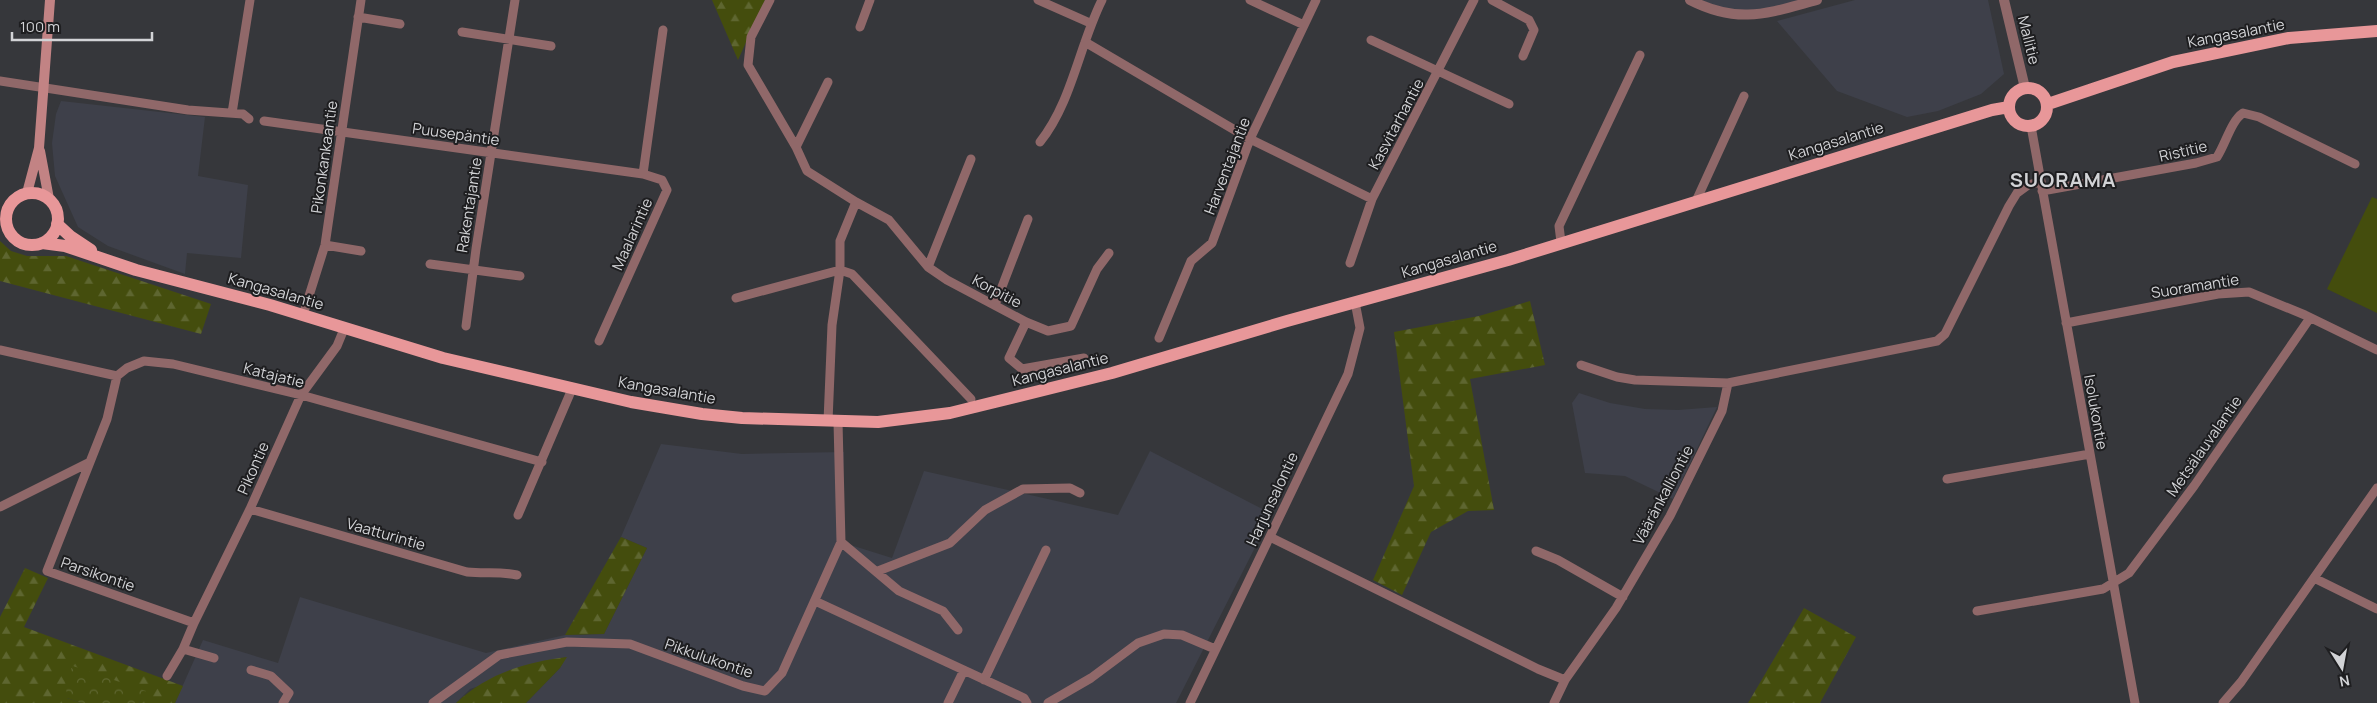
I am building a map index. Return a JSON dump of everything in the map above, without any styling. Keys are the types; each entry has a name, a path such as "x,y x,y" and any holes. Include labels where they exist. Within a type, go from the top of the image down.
{"main road":[{"path":"27,193 39,148 50,0"},
{"name":"Kangasalantie","path":"2048,104 2173,62 2289,38 2377,31"},
{"path":"2025,88 2038,90 2043,94 2048,104 2046,116 2042,121 2031,126 2024,126 2013,119 2009,107 2014,94 2025,88"},
{"name":"Kangasalantie","path":"42,243 65,246 136,270 303,315 443,358 631,402 702,414 770,420 878,422 924,417 991,404 1112,374 1355,302 1452,276 1992,110 2009,107"},
{"path":"39,148 49,199 56,210 57,224 51,237 42,243 31,245 21,243 3,226 6,216 4,208 14,199 27,193 41,194 49,199"},
{"name":"Kangasalantie","path":"57,224 70,236 104,258"}],"street":[{"path":"232,114 250,0"},
{"name":"Pikonkankaantie","path":"303,315 325,245 361,0"},
{"name":"Rakentajantie","path":"466,326 514,0"},
{"name":"Korpitie","path":"770,0 751,37 748,66 796,147 807,171 889,220 928,267 947,280 1026,322 1048,331 1071,326 1097,269 1109,253"},
{"path":"860,27 870,0"},
{"path":"1038,0 1090,23"},
{"path":"1040,142 1053,125 1085,42 1090,23 1102,0"},
{"path":"1250,0 1304,25"},
{"name":"Harventajantie","path":"1159,338 1191,261 1212,243 1250,139 1316,0"},
{"name":"Kasvitarhantie","path":"1350,263 1372,199 1474,0"},
{"path":"1492,0 1530,20 1534,30 1523,56"},
{"path":"1690,0 1713,10 1742,16 1766,13 1817,0"},
{"name":"Mallitie","path":"2004,0 2025,88"},
{"path":"358,17 400,24"},
{"name":"Maalarintie","path":"599,341 667,190 662,180 644,174 663,30"},
{"path":"462,32 551,46"},
{"path":"1371,40 1508,104"},
{"path":"1085,42 1250,139 1372,199"},
{"path":"1561,242 1559,226 1640,55"},
{"path":"0,81 188,110 243,114 249,119"},
{"path":"796,147 828,82"},
{"path":"1696,200 1744,96"},
{"name":"Ristitie","path":"2041,187 2196,164 2218,157 2227,142 2234,122 2243,113 2259,117 2355,164"},
{"name":"Puusepäntie","path":"264,121 644,174"},
{"name":"Isolukontie","path":"2031,126 2112,584 2135,703"},
{"path":"928,267 971,159"},
{"path":"1581,365 1617,377 1634,380 1728,383 1936,341 1945,334 1993,235 2017,193 2028,185 2041,187"},
{"path":"833,421 832,325 840,270 840,241 856,202"},
{"path":"995,305 1028,219"},
{"path":"325,245 361,251"},
{"path":"430,264 520,276"},
{"path":"736,298 840,270 856,278 971,398"},
{"name":"Suoramantie","path":"2066,323 2239,291 2259,295 2377,350"},
{"name":"Harjunsalontie","path":"1190,703 1351,365 1360,328 1355,302"},
{"name":"Metsälauvalantie","path":"2112,584 2129,573 2194,486 2310,318"},
{"path":"1026,322 1010,358 1022,369 1084,358"},
{"name":"Pikontie","path":"194,623 250,509 300,395 337,346 344,329"},
{"path":"0,350 117,376 107,418 90,462 0,507"},
{"name":"Katajatie","path":"117,376 128,368 144,362 173,364 300,395 542,462"},
{"name":"Vääränkalliontie","path":"1554,703 1565,680 1623,597 1670,516 1718,420 1728,383"},
{"path":"518,515 572,389"},
{"name":"Pikkulukontie","path":"433,703 499,655 567,642 630,644 742,686 765,691 782,674 841,542 833,421"},
{"path":"1947,479 2090,454"},
{"name":"Parsikontie","path":"90,462 47,571 194,623"},
{"path":"878,571 950,542 985,510 1024,489 1070,488 1080,493"},
{"path":"2223,703 2241,682 2377,488"},
{"name":"Vaatturintie","path":"250,509 468,572 482,573 495,571 517,575"},
{"path":"1270,537 1538,669 1565,680"},
{"path":"841,542 878,571 899,591 943,611 958,630"},
{"path":"984,680 1046,550"},
{"path":"1536,550 1558,560 1623,597"},
{"path":"2314,578 2377,609"},
{"path":"1977,610 2103,588 2112,584"},
{"path":"815,601 1024,698 1027,703"},
{"path":"167,676 183,649 194,623"},
{"path":"1048,703 1092,678 1138,643 1164,634 1182,635 1215,649"},
{"path":"183,649 214,658"},
{"path":"251,670 271,676 289,694 283,703"},
{"path":"948,703 964,670"}],"shaded area":[{"path":"1690,0 1817,0 1754,16"},
{"path":"1855,0 1988,0 2004,74 1981,94 1938,111 1907,117 1837,91 1777,21"},
{"path":"61,101 205,117 198,176 248,185 241,258 187,253 185,274 108,246 78,227 55,176 52,143 56,114"},
{"path":"1579,393 1610,403 1645,409 1678,410 1717,407 1673,499 1625,476 1585,473 1572,403"},
{"path":"661,444 742,454 844,452 841,542 892,558 924,471 1118,515 1150,451 1272,514 1176,703 526,703 560,668 566,657 470,689 456,703 175,703 203,640 278,663 300,597 486,653 565,635 604,634 647,548 621,537"}],"green space":[{"path":"712,0 765,0 738,60"},
{"path":"2372,197 2377,199 2377,313 2327,289"},
{"path":"0,241 11,251 27,256 66,256 211,304 201,334 0,281"},
{"path":"1530,301 1545,365 1470,379 1494,510 1468,511 1431,532 1402,595 1373,580 1414,486 1394,332 1479,316"},
{"path":"621,537 647,548 604,634 565,635"},
{"path":"25,568 48,578 24,627 183,686 175,703 139,703 145,691 67,698 81,703 0,703 0,617"},
{"path":"1804,608 1856,637 1820,703 1748,703"},
{"path":"567,657 560,668 526,703 456,703 481,684 507,671 536,662"},
{"path":"73,666 146,691 139,703 81,703 67,698 65,678"}],"district":[{"name":"SUORAMA","path":"2063,179"}]}
